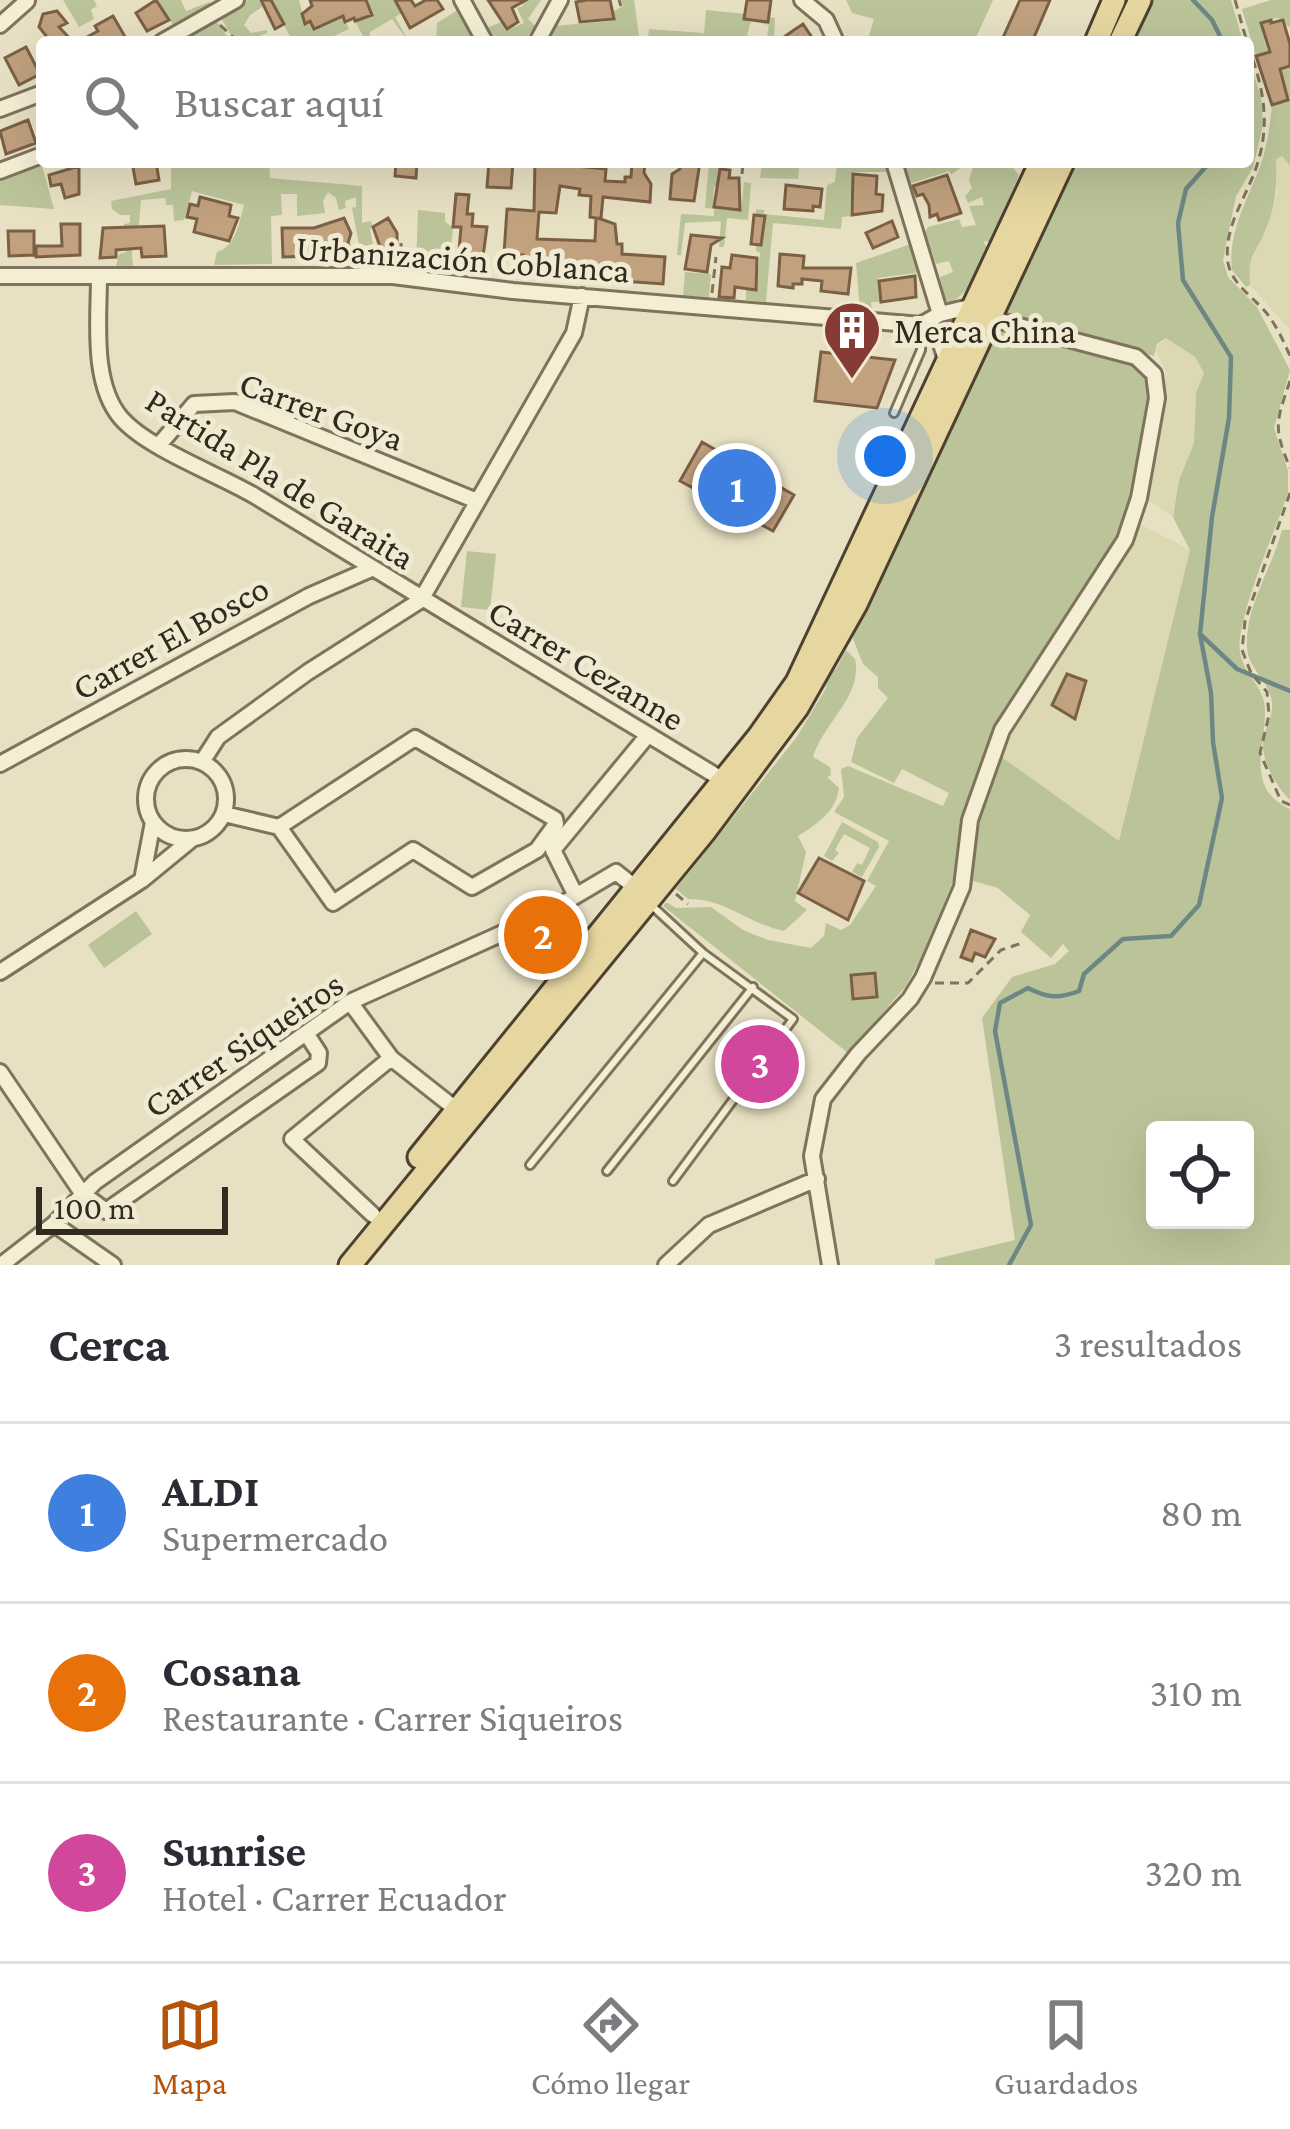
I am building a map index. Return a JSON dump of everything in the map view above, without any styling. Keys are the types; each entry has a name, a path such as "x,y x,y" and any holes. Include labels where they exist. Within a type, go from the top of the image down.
{"main road":[{"path":"1101,36 1123,8"},
{"path":"333,1265 457,1110 759,760 823,667 982,312 1039,168"},
{"path":"350,1265 641,894 797,682 947,363 982,312 1060,168"}],"street":[{"path":"172,36 236,0"},
{"path":"462,0 482,36"},
{"path":"539,36 560,0"},
{"path":"802,0 826,20 833,36"},
{"path":"0,25 27,1"},
{"path":"0,109 36,95"},
{"path":"0,171 36,157"},
{"path":"896,168 940,314"},
{"name":"Urbanización Coblanca","path":"0,276 402,277 921,325"},
{"name":"Partida Pla de Garaita","path":"99,276 105,388 121,418 421,600 574,333 582,296"},
{"path":"830,1265 812,1156 823,1099 923,978 962,887 970,820 1003,730 1125,540 1139,498 1157,398 1154,374 1136,357 982,312 940,314 921,325 940,340 947,363"},
{"name":"Carrer Goya","path":"159,445 194,404 235,402 477,502"},
{"name":"Carrer El Bosco","path":"0,764 309,596 371,569"},
{"path":"202,762 218,737 421,600"},
{"name":"Carrer Cezanne","path":"421,600 723,780"},
{"path":"575,894 554,850 648,735"},
{"path":"224,814 279,827 333,903 413,850 472,887 537,850 556,824 555,819 415,738 279,827"},
{"path":"0,972 142,880 192,839 216,826 224,814 226,794 222,781 202,762 181,759 158,770 150,782 146,799 153,822 142,880"},
{"path":"153,822 173,837 192,839"},
{"name":"Carrer Siqueiros","path":"1,1265 54,1224 82,1192 350,1002 545,914 616,872 641,894"},
{"path":"350,1002 391,1058 457,1110"},
{"path":"0,1072 82,1192 106,1211 318,1063 320,1053 306,1034"},
{"path":"373,1215 292,1139 391,1058"},
{"path":"666,1265 709,1225 817,1179"},
{"path":"54,1224 113,1265"}],"lane":[{"path":"894,413 921,350 921,325"},
{"path":"641,894 703,953 793,1018 673,1181"},
{"path":"530,1165 703,953"},
{"path":"607,1171 753,987"}],"path":[{"path":"1235,0 1245,36"},
{"path":"216,11 228,36"},
{"path":"1254,65 1266,102 1266,124 1256,168 1235,214 1228,266 1237,284 1271,319 1290,356"},
{"path":"742,168 742,174"},
{"path":"401,243 402,277"},
{"path":"357,248 361,275"},
{"path":"711,307 716,257"},
{"path":"1290,381 1277,413 1276,433 1290,468"},
{"path":"1290,493 1245,621 1242,650 1251,673 1267,692 1269,715 1260,753 1281,801 1290,805"},
{"path":"923,978 942,985 968,983 1001,950 1022,943"}],"shaded area":[{"path":"1282,155 1290,166 1290,330 1250,285 1249,257 1265,234 1277,194 1276,158"},
{"path":"1166,338 1195,357 1204,373 1196,393 1194,443 1179,480 1173,517 1145,498 1167,374 1155,349"},
{"path":"1138,523 1190,550 1119,842 996,753 1023,703 1124,554"}],"green space":[{"path":"63,0 94,0 94,19 79,27"},
{"path":"156,0 181,0 186,11 209,2 212,8 176,29"},
{"path":"248,0 299,0 305,23 310,21 314,29 338,16 349,29 334,36 290,36 271,1 244,25 251,33 267,30 259,36 233,36 220,16"},
{"path":"366,0 395,0 402,13 395,17 406,36 392,19 363,36 355,21 370,15"},
{"path":"521,0 541,0 528,19 536,27 528,36 489,36 485,29 501,22 506,31 524,23 517,8 523,6"},
{"path":"621,0 634,0 639,36 549,36 553,26 612,21 614,11 623,6"},
{"path":"846,0 993,0 977,36 869,36 874,19 852,13"},
{"path":"1154,0 1231,0 1241,36 1137,36"},
{"path":"1290,0 1290,28 1278,18 1270,19 1262,32 1268,53 1256,56 1254,36 1250,36 1242,9"},
{"path":"461,8 476,36 436,36 437,23"},
{"path":"706,10 755,15 755,21 775,18 774,36 767,36 769,25 751,21 747,36 648,36 649,29 704,33"},
{"path":"215,19 227,36 187,36"},
{"path":"1290,66 1290,166 1282,156 1276,159 1272,211 1251,259 1246,287 1232,270 1231,256 1264,154 1272,105 1288,100 1266,86 1260,70"},
{"path":"1254,75 1263,125 1254,164"},
{"path":"36,164 43,168 54,209 0,205 0,178"},
{"path":"171,168 269,168 270,178 362,186 362,223 371,221 377,265 363,265 352,208 356,197 339,210 336,198 328,192 323,201 325,213 297,216 297,194 281,194 282,215 271,216 272,264 214,265 217,252 236,233 244,205 192,191 184,220 174,221 173,205 166,205 165,198 141,200 139,225 130,227 133,267 116,267 119,254 126,252 124,224 130,223 130,215 120,215 111,201 171,189"},
{"path":"708,168 719,168 713,203 721,209 741,211 744,182 751,183 748,220 727,218 724,247 719,247 721,221 685,223 681,255 677,255 681,214 714,216 714,209 705,208"},
{"path":"761,168 799,168 798,179 760,178"},
{"path":"836,168 889,168 890,172 852,172 850,216 842,217 841,229 773,223 766,302 746,300 746,290 757,282 760,253 756,244 761,244 763,230 755,220 756,209 764,214 824,220 827,185 835,182"},
{"path":"904,168 960,168 951,175 949,171 909,184"},
{"path":"973,168 1013,168 1019,175 991,242 983,241 988,249 977,272 950,303 940,277 953,272 949,261 936,264 925,232 959,219 962,227 976,225 969,206 984,205 982,197 968,203"},
{"path":"1073,168 1253,168 1236,196 1223,260 1228,277 1257,307 1290,370 1274,428 1288,471 1288,493 1250,597 1240,652 1264,702 1262,778 1276,800 1290,809 1290,1265 935,1265 935,1259 1015,1240 982,1018 1012,977 1055,964 1069,951 1063,944 1051,958 1021,932 1030,915 998,888 970,880 974,829 996,753 1119,841 1190,550 1173,517 1179,480 1194,443 1196,393 1204,373 1195,357 1166,338 1157,344 1154,356 1004,315"},
{"path":"418,210 445,213 445,222 453,227 449,273 416,268"},
{"path":"914,243 924,272 878,278 880,302 871,302 872,311 860,310 856,263"},
{"path":"685,272 711,274 709,297 683,296"},
{"path":"1003,329 1141,366 1151,379 1125,525 993,736 977,775 956,874 920,960 906,986 848,1053 663,906 666,902 676,908 711,907 743,930 811,948 824,936 826,923 841,930 850,925 876,886 867,881 889,841 834,812 844,797 841,769 848,766 943,806 949,793 902,769 894,783 851,762 857,738 888,698 878,688 878,677 863,664 852,636"},
{"path":"1282,530 1290,530 1290,800 1265,758 1271,698 1247,647 1255,602"},
{"path":"467,551 496,554 490,610 461,607"},
{"path":"846,650 855,659 853,685 813,757 830,767 827,777 839,788 837,796 825,816 798,836 806,852 795,901 807,910 784,931 713,903 688,899 676,889 796,738"},
{"path":"842,822 878,842 862,877 852,872 857,863 862,865 870,848 844,834 832,861 824,856"},
{"path":"136,911 152,934 104,968 88,945"}],"building":[{"path":"156,0 169,20 147,31 136,13"},
{"path":"261,0 271,0 284,24 275,29"},
{"path":"310,0 366,0 372,15 345,22 343,16 314,29 310,21 305,24 302,14 312,6"},
{"path":"395,0 411,0 415,6 437,0 443,9 410,28"},
{"path":"488,0 526,0 512,8 518,22 507,29"},
{"path":"610,0 614,19 580,22 576,2"},
{"path":"747,0 771,0 768,22 744,19"},
{"path":"1020,0 1050,0 1035,36 1004,36"},
{"path":"57,11 67,23 59,27 67,36 46,36 39,27 43,14"},
{"path":"113,16 125,36 89,36 98,31 95,26"},
{"path":"1283,20 1290,44 1290,66 1280,69 1288,100 1272,105 1256,56 1270,52 1261,23"},
{"path":"803,24 811,36 786,36"},
{"path":"26,47 36,76 19,85 5,58"},
{"path":"28,120 36,143 6,154 0,131"},
{"path":"79,168 79,194 65,198 61,184 51,186 49,175"},
{"path":"133,168 157,168 159,180 136,184"},
{"path":"396,168 417,168 416,178 395,176"},
{"path":"489,168 513,168 511,188 487,187"},
{"path":"535,168 606,169 605,181 625,182 632,168 644,168 651,184 650,202 603,197 598,218 615,224 622,254 665,257 663,284 522,274 523,255 504,254 507,209 534,211","holes":["560,186 580,189 579,195 591,196 595,241 537,239 539,212 556,213"]},
{"path":"699,168 694,201 670,199 672,174"},
{"path":"720,169 730,170 729,178 739,178 740,210 714,207"},
{"path":"853,174 877,176 882,211 852,215"},
{"path":"947,175 961,213 939,220 937,214 930,217 923,194 917,196 913,186"},
{"path":"786,185 822,189 820,207 813,206 813,211 784,209"},
{"path":"456,194 469,195 467,214 473,214 472,226 487,227 482,264 458,263 461,227 453,227"},
{"path":"200,197 231,205 229,216 238,218 229,241 194,232 197,219 187,217 190,204 198,206"},
{"path":"754,215 765,216 761,245 751,244"},
{"path":"344,218 351,233 351,251 337,256 283,257 282,228 314,228"},
{"path":"388,218 397,233 397,251 383,255 373,227"},
{"path":"892,221 898,237 873,248 866,233"},
{"path":"61,224 80,224 80,255 36,257 36,246 62,246"},
{"path":"164,226 166,256 142,257 141,248 116,250 116,257 100,258 103,228"},
{"path":"8,231 34,231 34,255 9,256"},
{"path":"691,235 722,238 711,245 707,272 685,269"},
{"path":"780,254 804,256 803,268 851,268 848,294 821,291 822,281 802,279 793,288 778,286"},
{"path":"732,255 757,258 756,290 735,287 734,298 719,297 722,267 730,268"},
{"path":"915,276 916,297 881,302 879,281"},
{"name":"Merca China","path":"821,352 895,360 877,408 815,401"},
{"path":"702,442 794,495 773,531 680,481"},
{"path":"1067,674 1086,681 1075,719 1052,705"},
{"path":"819,858 864,881 848,920 798,893"},
{"path":"971,930 995,939 985,957 975,953 972,961 961,957"},
{"path":"875,973 877,997 853,999 851,975"}],"waterway":[{"path":"1193,0 1220,36"},
{"path":"1205,168 1186,189 1178,223 1183,280 1231,357 1229,418 1212,517 1200,634 1237,669 1290,691"},
{"path":"1009,1265 1031,1225 995,1031 1000,1003 1028,988 1053,996 1079,991 1084,974 1123,939 1171,936 1199,905 1222,798 1200,634"}],"place":[{"name":"Merca China","path":"852,381"},
{"name":"ALDI","path":"737,488"},
{"name":"Cosana","path":"543,935"},
{"name":"Sunrise","path":"760,1064"}]}
